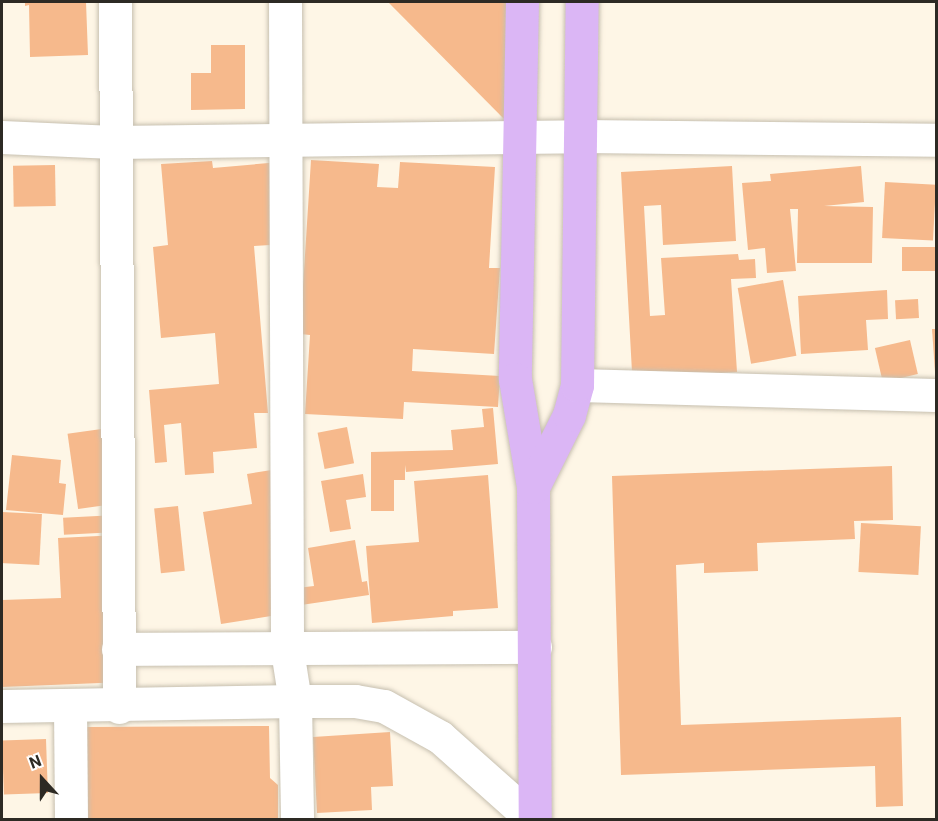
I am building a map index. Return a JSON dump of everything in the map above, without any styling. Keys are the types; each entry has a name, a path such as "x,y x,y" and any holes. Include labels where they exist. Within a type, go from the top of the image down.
{"main road":[{"path":"522,2 515,380 533,487 534,819"},
{"path":"533,487 569,416 578,385 582,2"}],"street":[{"path":"115,2 113,142 119,707"},
{"path":"285,2 287,650 296,701 297,819"},
{"path":"2,137 113,142 582,136 936,140"},
{"path":"578,385 936,395"},
{"path":"118,649 287,650 535,646"},
{"path":"2,706 119,707 355,701 384,706 414,719 440,736 534,819"},
{"path":"70,706 71,819"}],"building":[{"path":"25,2 86,2 88,55 30,57 29,5 25,6"},
{"path":"388,2 516,2 511,126"},
{"path":"211,45 245,45 245,109 191,110 191,73 211,73"},
{"path":"311,160 379,164 377,187 398,188 400,162 495,167 489,268 500,268 494,354 413,349 412,371 500,376 498,407 404,402 403,419 305,414 310,335 300,334"},
{"path":"212,161 213,168 280,162 286,244 254,246 268,413 254,413 257,448 213,452 214,473 185,475 181,423 164,425 167,462 155,463 149,390 219,384 215,333 161,338 153,247 168,245 161,164"},
{"path":"55,165 56,206 14,207 13,166"},
{"path":"732,166 736,241 663,245 661,205 644,206 650,316 665,315 661,258 738,254 739,260 755,259 756,278 731,279 737,372 657,376 657,371 632,372 621,172"},
{"path":"861,166 864,202 824,206 873,207 872,263 797,263 798,209 790,209 796,271 767,273 765,248 748,250 742,183 771,181 770,174"},
{"path":"885,182 936,185 933,241 882,238"},
{"path":"902,247 936,247 936,271 902,271"},
{"path":"783,280 796,356 751,364 738,288"},
{"path":"887,290 888,319 866,320 868,350 801,354 798,296"},
{"path":"918,299 919,318 896,319 895,300"},
{"path":"932,329 936,329 936,372 935,372"},
{"path":"910,340 918,374 883,382 875,348"},
{"path":"493,408 498,464 406,472 405,465 405,480 394,480 394,511 371,511 371,452 453,450 451,430 484,427 482,409"},
{"path":"123,426 134,501 78,509 68,434"},
{"path":"347,427 354,463 325,469 318,433"},
{"path":"12,455 61,460 59,483 66,484 63,515 6,510"},
{"path":"892,466 893,520 854,521 855,539 757,543 758,571 704,573 704,563 676,565 681,725 901,717 903,806 876,807 875,766 621,775 612,476"},
{"path":"278,469 297,588 314,586 308,548 355,540 362,582 367,581 369,595 301,605 302,611 221,624 203,512 252,504 247,474"},
{"path":"363,474 366,497 346,500 351,529 330,532 321,481"},
{"path":"488,475 498,608 453,611 453,616 372,623 366,546 419,542 414,481"},
{"path":"178,506 185,571 161,573 154,509"},
{"path":"2,512 42,514 39,565 2,563"},
{"path":"117,515 118,532 64,535 63,518"},
{"path":"861,523 921,526 918,575 858,572"},
{"path":"119,535 125,682 2,687 2,600 61,598 58,538"},
{"path":"269,726 270,778 278,785 278,820 85,820 85,727"},
{"path":"390,732 393,786 371,787 372,810 317,813 313,737"},
{"path":"46,739 48,793 4,795 2,741"}]}
